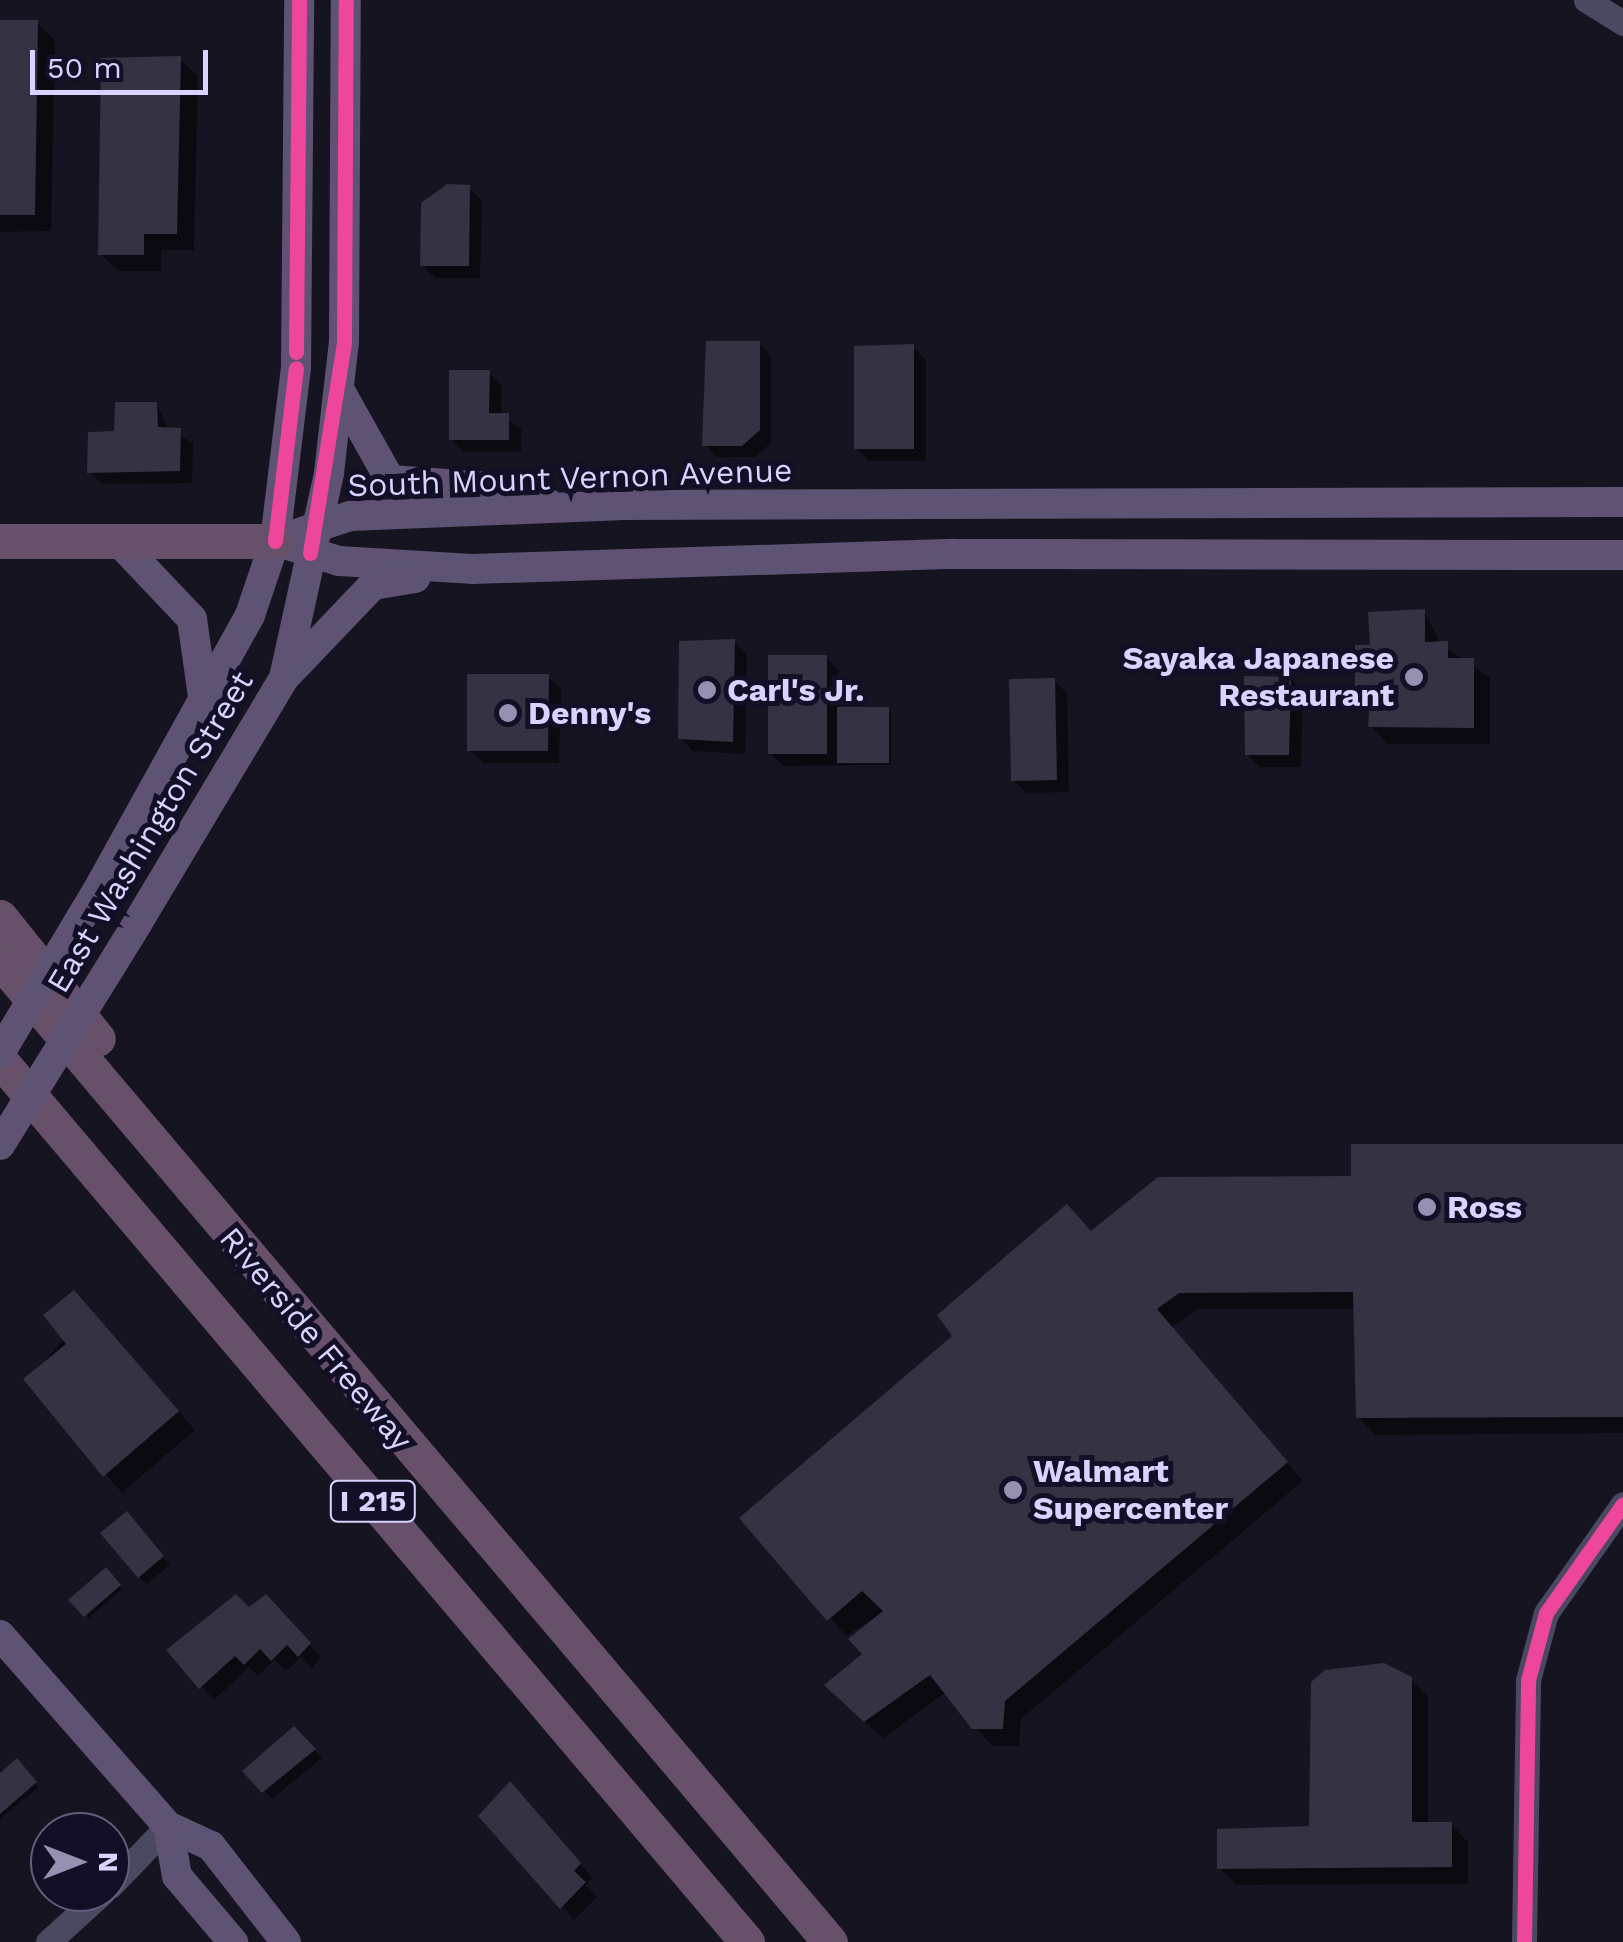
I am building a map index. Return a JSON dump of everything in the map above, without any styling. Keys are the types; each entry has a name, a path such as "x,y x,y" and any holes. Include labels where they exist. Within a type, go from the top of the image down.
{"highway":[{"path":"0,541 275,541"},
{"path":"0,918 168,1126 234,1243"},
{"name":"Riverside Freeway","path":"0,960 234,1243 830,1942"},
{"name":"Riverside Freeway","path":"0,1057 149,1238 748,1942"},
{"path":"0,1089 149,1238"}],"main road":[{"name":"East Washington Street","path":"0,1057 204,704 275,541 296,368 299,0"},
{"name":"East Washington Street","path":"0,1145 284,678 340,389 346,0"},
{"path":"340,389 390,480 516,489 560,508"},
{"name":"South Mount Vernon Avenue","path":"313,540 372,514 560,508 1623,502"},
{"path":"275,541 313,540 472,569"},
{"path":"119,542 192,619 204,704"},
{"path":"284,678 373,585 472,569 954,554 1623,555"},
{"path":"0,1635 168,1826 211,1846 286,1942"},
{"path":"168,1826 177,1876 232,1942"}],"street":[{"path":"1586,0 1623,24"},
{"path":"1524,1942 1528,1680 1546,1612 1623,1504"},
{"path":"130,1865 168,1826"},
{"path":"48,1942 81,1912"}],"building":[{"path":"0,20 38,20 35,215 0,215"},
{"path":"181,56 177,234 144,234 144,255 98,255 101,58"},
{"path":"447,184 470,185 469,266 420,266 421,203"},
{"path":"706,341 760,341 760,430 742,446 702,446"},
{"path":"914,344 914,449 854,449 854,346"},
{"path":"449,370 490,370 489,413 509,413 509,440 449,440"},
{"path":"115,402 157,402 158,427 181,428 180,471 87,473 88,432 114,431"},
{"name":"Sayaka Japanese Restaurant","path":"1425,609 1425,642 1448,641 1448,658 1474,658 1474,728 1368,727 1370,696 1355,696 1355,645 1370,645 1368,612"},
{"name":"Carl's Jr.","path":"735,639 733,742 678,739 679,641"},
{"path":"768,655 827,655 827,754 768,754"},
{"name":"Denny's","path":"467,674 549,674 548,751 467,751"},
{"path":"1244,676 1291,677 1289,755 1245,755"},
{"path":"1055,678 1057,780 1011,781 1009,679"},
{"path":"837,707 889,707 889,763 837,763"},
{"path":"1351,1144 1623,1144 1623,1417 1356,1418 1353,1292 1179,1293 1157,1309 1288,1462 1005,1701 1003,1729 972,1729 930,1675 864,1722 824,1685 862,1654 848,1639 883,1611 862,1591 827,1621 739,1518 952,1336 937,1315 1067,1204 1091,1231 1158,1177 1351,1176"},
{"path":"74,1290 179,1411 103,1477 23,1379 66,1344 43,1315"},
{"path":"127,1511 164,1556 138,1578 100,1533"},
{"path":"106,1567 121,1585 84,1617 68,1600"},
{"path":"236,1594 249,1607 266,1594 311,1643 298,1657 287,1645 271,1661 260,1649 244,1665 235,1656 199,1689 166,1650"},
{"path":"1384,1663 1412,1677 1412,1822 1452,1822 1452,1867 1217,1869 1217,1829 1309,1826 1311,1682 1325,1670"},
{"path":"294,1726 316,1749 262,1793 242,1771"},
{"path":"17,1758 37,1782 0,1814 0,1773"},
{"path":"510,1781 581,1863 574,1871 586,1882 560,1909 478,1816"}],"cycle path":[{"path":"296,352 299,0"},
{"path":"310,553 344,342 346,0"},
{"path":"275,541 296,368"},
{"path":"1524,1942 1528,1680 1546,1613 1623,1504"}],"place":[{"name":"Sayaka Japanese Restaurant","path":"1414,677"},
{"name":"Carl's Jr.","path":"707,690"},
{"name":"Denny's","path":"508,713"},
{"name":"Ross","path":"1427,1207"},
{"name":"Walmart Supercenter","path":"1013,1490"}]}
